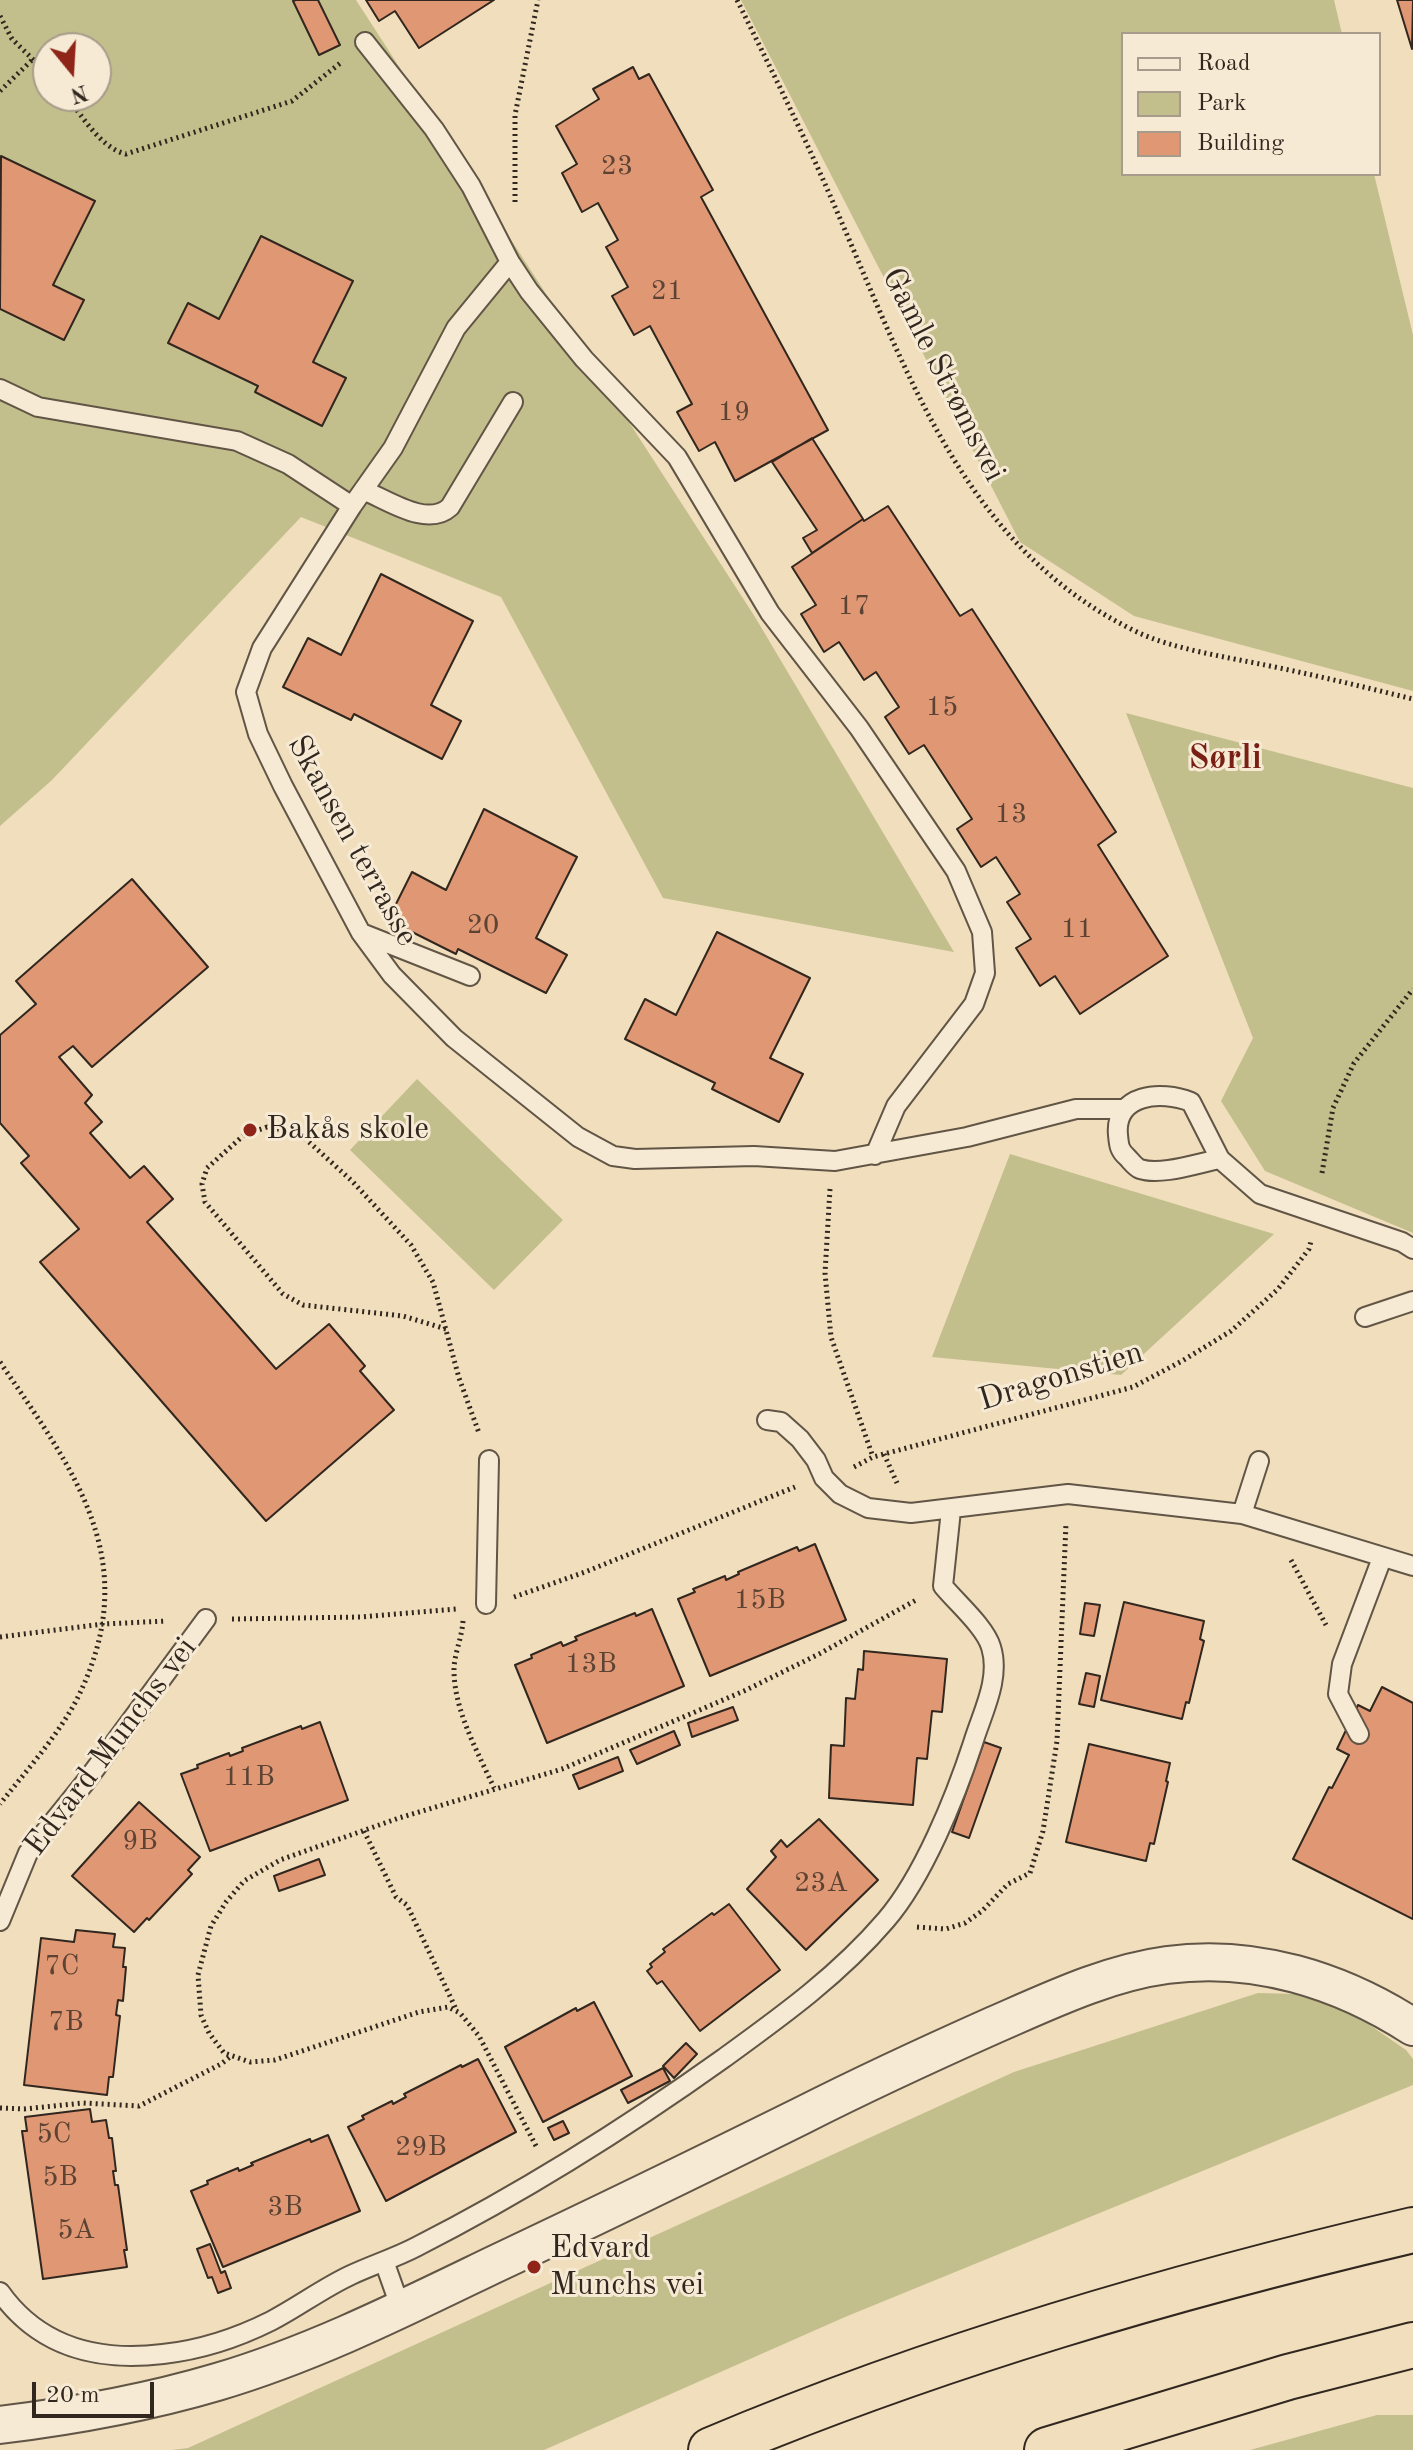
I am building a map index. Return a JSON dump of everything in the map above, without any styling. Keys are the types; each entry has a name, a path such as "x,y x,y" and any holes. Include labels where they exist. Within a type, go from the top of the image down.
{"highway":[{"path":"711,2450 865,2391 1114,2308 1261,2267 1413,2230"},
{"path":"1047,2450 1288,2377 1413,2345"}],"street":[{"path":"0,2425 141,2402 218,2382 285,2359 401,2309 894,2071 1104,1980 1162,1966 1203,1961 1242,1964 1299,1974 1345,1989 1413,2027"}],"lane":[{"path":"365,42 441,140 471,186 510,262 584,359 677,457 770,613 859,728 956,871 982,932 985,973 974,1004 896,1106 875,1155"},
{"name":"Skansen terrasse","path":"510,262 456,328 393,448 352,506 262,648 246,692 258,734 283,786 361,933 392,975 454,1038 597,1150 613,1156 635,1159 754,1156 835,1161 967,1137 1076,1109 1125,1109 1141,1098 1160,1095 1178,1097 1191,1102 1220,1159 1260,1194 1402,1242 1413,1249"},
{"path":"0,389 38,407 237,441 288,464 352,506"},
{"path":"363,490 414,512 431,516 443,514 513,402"},
{"path":"361,933 470,976"},
{"path":"1125,1109 1117,1121 1119,1150 1138,1169 1163,1171 1220,1159"},
{"path":"1365,1317 1413,1301"},
{"path":"767,1420 781,1422 800,1439 816,1460 824,1478 840,1494 868,1508 901,1514 1068,1494 1242,1514 1413,1566"},
{"path":"486,1604 489,1460"},
{"path":"1242,1514 1259,1461"},
{"path":"0,2292 27,2324 67,2347 110,2356 161,2355 214,2345 270,2322 347,2277 412,2250 551,2174 637,2119 778,2019 849,1960 887,1919 901,1900 935,1837 964,1771 991,1688 994,1668 985,1634 943,1586 951,1510"},
{"path":"1359,1734 1338,1694 1342,1664 1382,1558"},
{"name":"Edvard Munchs vei","path":"0,1921 28,1853 87,1780 206,1619"},
{"path":"384,2261 401,2309"}],"path":[{"path":"510,262 515,243 515,115 538,0"},
{"name":"Gamle Strømsvei","path":"737,0 830,194 889,332 955,466 988,512 1021,550 1069,593 1140,633 1212,654 1326,677 1413,699"},
{"path":"0,16 12,39 32,58"},
{"path":"79,112 101,139 118,153 126,154 292,101 365,42"},
{"path":"0,91 32,60"},
{"path":"1322,1173 1333,1108 1354,1063 1413,989"},
{"path":"446,1329 403,1316 303,1305 283,1294 205,1202 202,1184 207,1168 244,1135 267,1127 299,1133 352,1181 411,1245 433,1282 446,1329 459,1378 489,1460"},
{"path":"835,1161 827,1210 825,1273 831,1337 873,1457"},
{"name":"Dragonstien","path":"824,1478 873,1457 1133,1387 1231,1331 1278,1289 1309,1249 1311,1236"},
{"path":"0,1362 63,1456 89,1509 99,1539 106,1593 104,1624 76,1700 56,1732 0,1804"},
{"path":"887,1919 928,1929 946,1929 965,1923 982,1911 1008,1884 1030,1873 1043,1831 1057,1741 1068,1494"},
{"path":"1266,1521 1296,1567 1329,1631 1348,1649"},
{"path":"456,2010 439,2007 419,2012 275,2060 250,2062 230,2057 209,2033 198,2000 198,1975 211,1926 226,1902 244,1881 280,1860 494,1788 562,1769 744,1691 943,1586"},
{"path":"462,1608 463,1625 454,1667 455,1687 461,1712 494,1788"},
{"path":"0,1637 104,1624"},
{"path":"363,1831 396,1897 407,1905 456,2010 479,2036 551,2174"},
{"path":"0,2108 24,2109 83,2103 139,2106 230,2057"}],"green space":[{"path":"0,0 356,0 755,617 954,952 663,898 501,597 301,517 52,780 0,826"},
{"path":"741,0 1334,0 1342,32 1121,32 1121,176 1374,176 1413,335 1413,691 1134,616 1020,542"},
{"path":"1126,713 1413,788 1413,1233 1265,1171 1221,1101 1253,1038"},
{"path":"417,1079 563,1220 494,1290 350,1150"},
{"path":"1010,1154 1274,1234 1121,1375 932,1357"},
{"path":"1258,1993 1297,1994 1341,2005 1406,2050 1413,2059 1413,2085 845,2317 544,2450 172,2450 188,2448 1014,2072"},
{"path":"1377,2415 1413,2415 1413,2450 1250,2450"}],"building":[{"path":"318,0 340,45 319,55 293,1"},
{"path":"366,0 494,0 419,48 395,11 379,21"},
{"path":"1397,0 1413,0 1412,49"},
{"path":"633,67 639,79 649,74 713,190 701,197 828,430 735,481 715,442 699,451 677,412 692,404 650,326 634,335 612,296 628,287 606,247 618,240 598,203 582,212 562,173 577,164 556,126 599,99 593,89"},
{"path":"1,156 95,201 53,285 84,300 64,340 0,309"},
{"path":"261,236 353,281 313,362 346,378 322,426 255,392 258,386 168,343 188,303 219,319"},
{"path":"812,438 863,519 812,553 803,538 817,530 772,462"},
{"path":"888,506 960,616 972,609 1116,832 1098,845 1168,956 1080,1014 1055,976 1040,986 1016,948 1031,939 1007,902 1020,894 996,857 981,867 957,829 972,819 924,745 909,754 885,717 899,707 876,672 864,680 839,642 824,652 801,614 816,605 792,567 863,519"},
{"path":"381,574 473,621 431,705 461,721 442,759 354,714 351,720 283,687 308,638 341,655"},
{"path":"484,809 577,857 536,938 567,955 546,993 458,949 456,954 388,920 412,872 446,890"},
{"path":"132,879 208,967 92,1067 73,1046 59,1057 92,1095 85,1103 102,1122 90,1133 130,1178 144,1166 173,1199 147,1222 276,1369 329,1324 365,1366 360,1371 394,1410 266,1521 40,1262 79,1229 21,1163 29,1156 0,1123 0,1035 36,1004 16,981"},
{"path":"717,932 810,978 770,1058 803,1074 779,1122 712,1089 715,1083 625,1039 645,999 676,1015"},
{"path":"815,1544 846,1620 710,1676 678,1599 695,1592 693,1589 725,1576 726,1580 797,1547 799,1551"},
{"path":"1124,1602 1204,1621 1200,1639 1204,1641 1182,1719 1101,1700"},
{"path":"1085,1603 1100,1605 1094,1636 1080,1634"},
{"path":"652,1609 684,1686 547,1743 515,1665 561,1642 563,1646 577,1640 575,1637"},
{"path":"864,1651 947,1659 942,1712 932,1711 927,1759 917,1758 913,1805 829,1798 831,1745 844,1746 846,1698 855,1699 858,1669 863,1670"},
{"path":"1086,1673 1100,1676 1094,1707 1079,1704"},
{"path":"1382,1687 1413,1703 1413,1919 1293,1859 1329,1787 1332,1788 1349,1755 1337,1749 1358,1705 1370,1711"},
{"path":"733,1707 738,1720 692,1737 688,1723"},
{"path":"320,1722 348,1800 210,1851 181,1774 229,1753 230,1756 243,1751 242,1748"},
{"path":"674,1731 680,1745 637,1764 630,1750"},
{"path":"984,1742 1001,1748 969,1838 952,1832"},
{"path":"1089,1744 1170,1763 1154,1844 1150,1843 1146,1861 1066,1842"},
{"path":"618,1757 623,1771 579,1789 573,1775"},
{"path":"139,1802 200,1857 188,1870 192,1874 134,1932 72,1876"},
{"path":"819,1819 878,1880 806,1950 747,1889 776,1857 771,1851 781,1840 787,1847"},
{"path":"319,1859 325,1875 279,1891 274,1876"},
{"path":"729,1904 780,1970 700,2031 662,1981 657,1984 647,1971 652,1967 650,1964 665,1952 663,1949"},
{"path":"76,1930 115,1934 113,1947 125,1948 123,2001 118,2000 116,2015 120,2016 113,2077 109,2077 107,2095 24,2085 41,1938 74,1942"},
{"path":"594,2002 632,2076 543,2122 505,2047 576,2008 577,2011"},
{"path":"686,2043 697,2054 674,2078 663,2066"},
{"path":"478,2059 516,2132 386,2201 348,2127 364,2119 362,2116 406,2097 404,2094"},
{"path":"663,2068 670,2081 628,2103 621,2090"},
{"path":"90,2109 92,2122 106,2120 109,2138 112,2138 116,2171 113,2171 115,2185 118,2185 127,2267 43,2279 22,2131 27,2131 25,2117"},
{"path":"563,2121 569,2133 554,2140 548,2128"},
{"path":"328,2135 360,2211 223,2267 191,2191 238,2168 239,2171 310,2139 311,2142"},
{"path":"210,2244 221,2273 225,2271 231,2288 218,2293 212,2277 208,2278 197,2249"}],"place":[{"name":"Bakås skole","path":"250,1130"},
{"name":"Edvard Munchs vei","path":"534,2267"}],"district":[{"name":"Sørli","path":"1225,759"}]}
